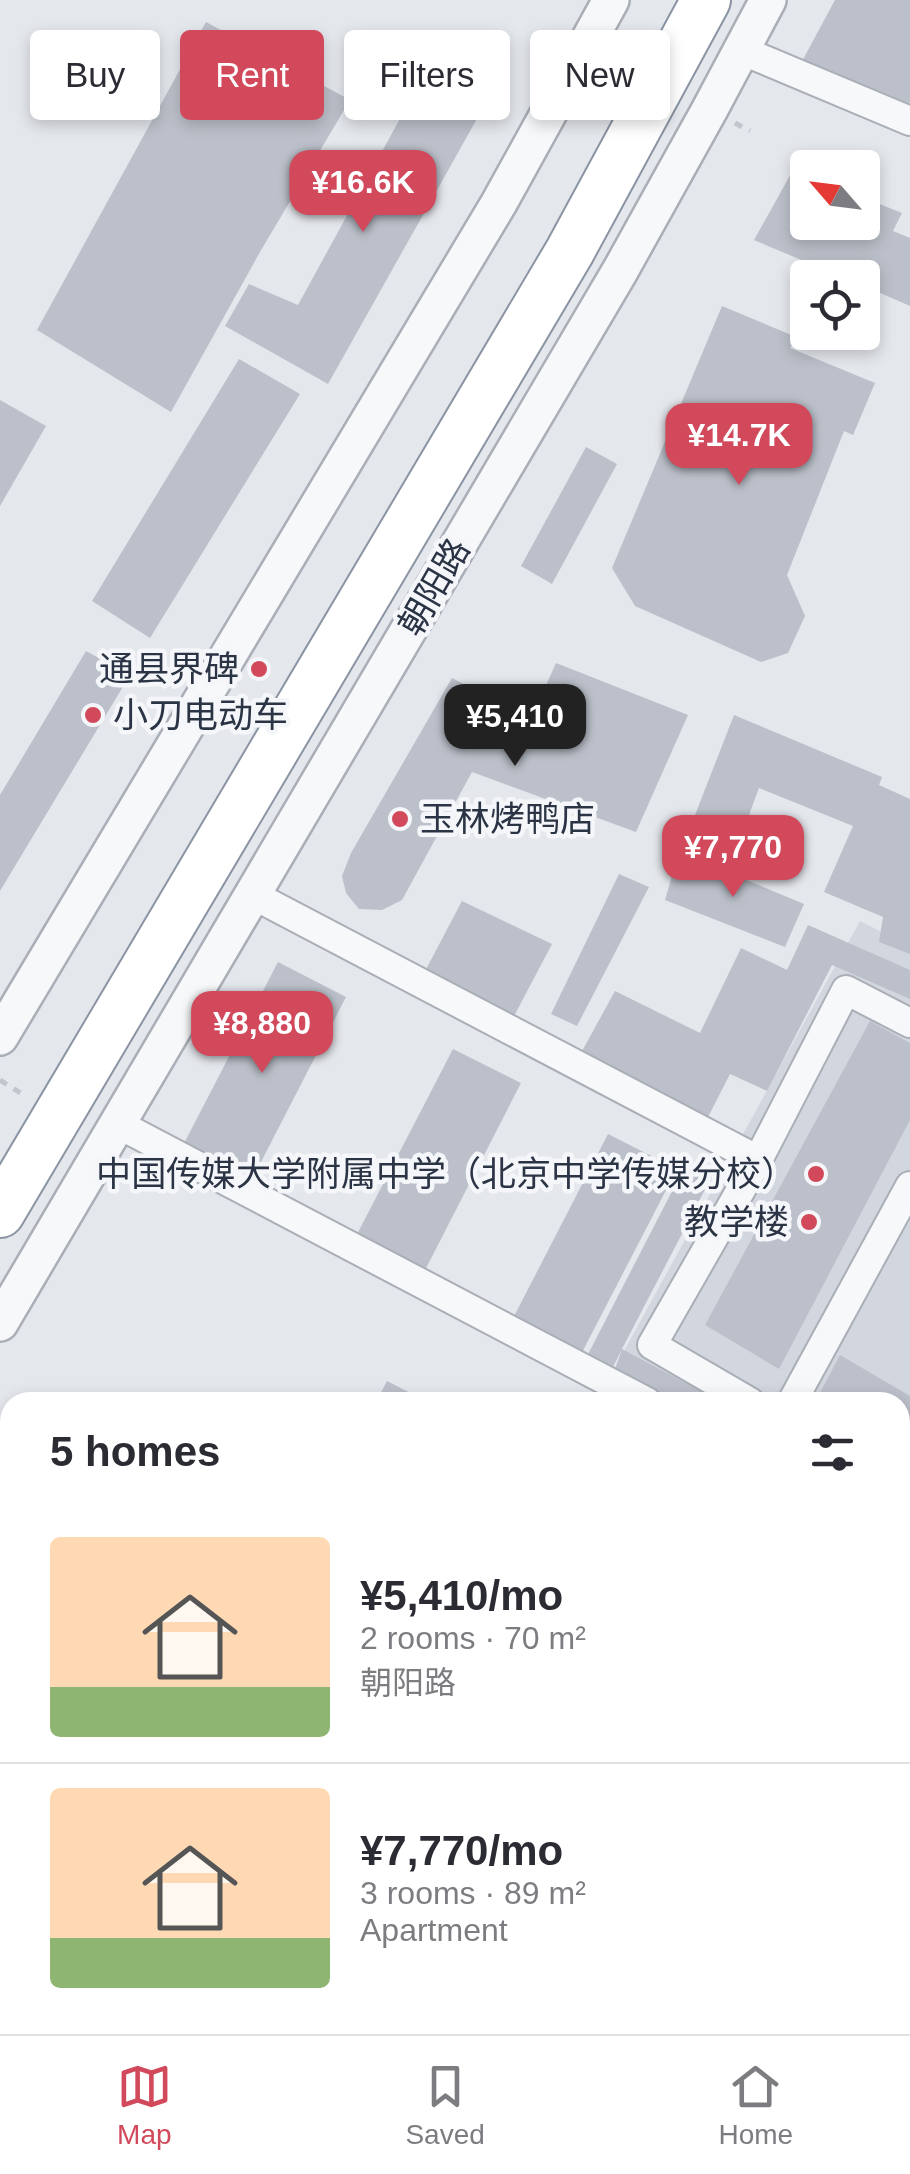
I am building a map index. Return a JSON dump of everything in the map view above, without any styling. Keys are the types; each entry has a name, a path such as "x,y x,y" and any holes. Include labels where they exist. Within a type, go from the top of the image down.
{"highway":[{"path":"0,1152 543,236 671,0"},
{"name":"朝阳路","path":"0,1213 570,251 706,0"}],"street":[{"path":"0,1037 498,203 611,0"},
{"name":"朝阳路","path":"0,1322 620,272 768,0"},
{"path":"741,50 910,121"},
{"path":"253,894 758,1160"},
{"path":"732,1392 652,1346 758,1160 846,990 910,1023"},
{"path":"118,1124 628,1392"},
{"path":"797,1392 910,1186"}],"shaded area":[{"name":"中国传媒大学附属中学（北京中学传媒分校）","path":"860,921 910,946 910,1392 601,1392"}],"building":[{"path":"835,0 910,0 910,110 800,65"},
{"path":"206,22 221,30 202,30"},
{"path":"180,69 180,120 324,120 324,86 344,97 344,110 171,412 37,330 152,120 160,120 160,106"},
{"path":"399,120 476,120 328,384 225,326 249,284 298,305"},
{"path":"790,175 790,240 880,240 880,204 902,213 893,231 910,238 910,306 880,293 880,260 801,260 754,240"},
{"path":"722,306 790,334 790,350 875,383 853,435 844,431 787,575 805,616 788,653 761,662 635,606 612,568"},
{"path":"239,359 300,394 150,638 92,601"},
{"path":"0,400 46,426 0,506"},
{"path":"586,447 617,464 552,584 521,566"},
{"path":"86,651 130,675 0,891 0,795"},
{"path":"556,663 688,715 636,832 472,772 402,900 382,910 359,909 346,893 342,876 351,853 452,678 531,719"},
{"path":"734,715 882,777 879,785 910,799 910,954 879,942 883,917 824,892 853,826 759,788 735,853 688,833"},
{"path":"679,852 804,904 785,947 665,900"},
{"path":"619,874 649,887 577,1026 551,1014"},
{"path":"462,901 552,944 512,1020 423,975"},
{"path":"808,925 910,970 910,999 832,965 767,1091 730,1074 705,1123 581,1053 615,991 700,1033 741,948 787,970"},
{"path":"278,962 346,997 246,1191 178,1155"},
{"name":"教学楼","path":"870,1021 910,1043 910,1120 779,1369 705,1325"},
{"path":"453,1049 521,1083 421,1278 353,1242"},
{"path":"608,1134 677,1169 576,1364 508,1328"},
{"path":"684,1168 710,1180 608,1377 583,1364"},
{"path":"622,1349 702,1392 646,1392 613,1375"},
{"path":"840,1355 903,1392 820,1392"},
{"path":"387,1381 408,1392 381,1392"}],"place":[{"name":"通县界碑","path":"259,669"},
{"name":"小刀电动车","path":"93,715"},
{"name":"玉林烤鸭店","path":"400,819"},
{"name":"中国传媒大学附属中学（北京中学传媒分校）","path":"816,1174"},
{"name":"教学楼","path":"809,1222"}]}
